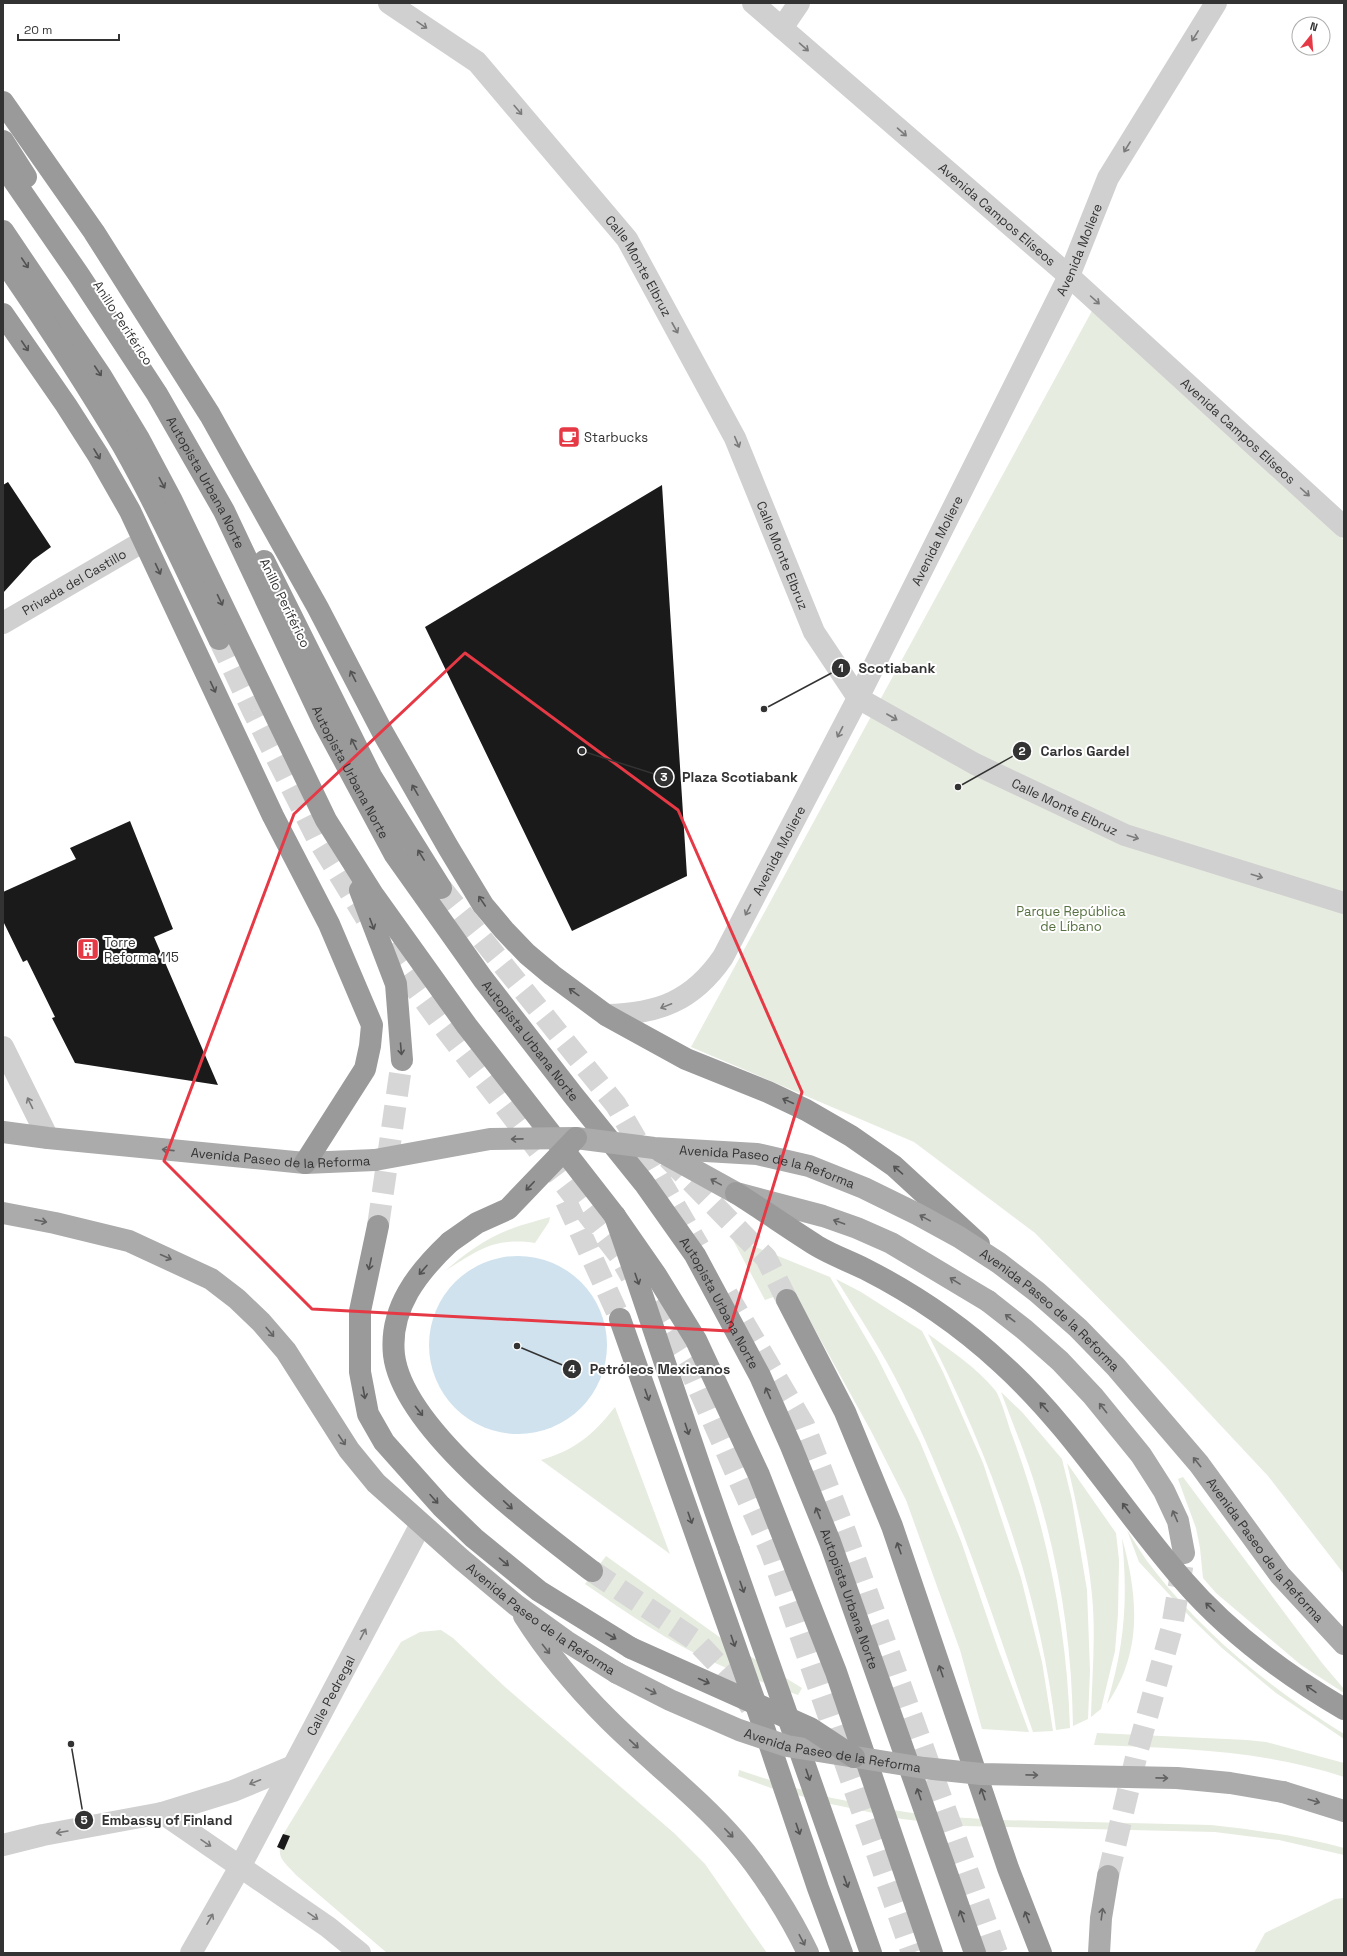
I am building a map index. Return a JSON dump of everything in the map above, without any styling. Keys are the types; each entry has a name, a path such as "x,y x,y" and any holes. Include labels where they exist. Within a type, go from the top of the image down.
{"highway":[{"path":"3,102 94,232 210,415 318,608 383,733 483,905 527,954 552,975 606,1015 686,1059 768,1092 806,1110 851,1136 894,1166 998,1263"},
{"name":"Anillo Periférico","path":"3,141 203,444 273,580 370,776 441,888"},
{"name":"Autopista Urbana Norte","path":"3,165 79,275 157,394 220,504 324,723 395,855 483,979 572,1095 644,1183 695,1256 760,1376 791,1446 830,1542 975,1953"},
{"path":"3,231 101,376 139,439 172,501 326,820 343,848 374,896 467,1026 615,1216 656,1275 696,1340 759,1475 836,1672 932,1953"},
{"path":"3,260 54,334 123,447 168,533 219,639"},
{"path":"3,314 94,448 130,511 273,816 328,924 372,1025 370,1046 365,1069 305,1163"},
{"path":"343,848 396,984 402,1060"},
{"path":"576,1138 508,1209 478,1223 450,1242 418,1275 404,1298 396,1325 394,1355 400,1377 411,1400 452,1453 530,1524 592,1571"},
{"path":"736,1193 819,1247 865,1269 914,1296 985,1348 1042,1403 1076,1442 1184,1581 1210,1608 1278,1666 1344,1709"},
{"path":"615,1216 695,1456 871,1953"},
{"path":"378,1226 360,1311 360,1372 368,1414 384,1442 404,1465 441,1506 474,1538 539,1591 630,1648 810,1728 854,1757"},
{"path":"787,1300 845,1412 892,1526 1008,1868 1041,1953"},
{"path":"620,1319 842,1953"}],"main road":[{"name":"Avenida Paseo de la Reforma","path":"3,1132 48,1138 305,1163 375,1160 490,1139 576,1138 654,1148 757,1154 809,1166 864,1188 959,1237 998,1263 1037,1292 1072,1322 1116,1367 1199,1464 1280,1574 1344,1644"},
{"path":"654,1148 736,1193 822,1216 857,1228 904,1250 988,1301 1025,1330 1060,1361 1093,1396 1141,1455 1164,1491 1178,1522 1184,1553"},
{"name":"Avenida Paseo de la Reforma","path":"3,1213 55,1223 129,1241 211,1279 237,1299 271,1334 299,1370 349,1450 376,1483 421,1524 516,1605 566,1641 617,1673 670,1700 739,1730 787,1746 924,1768 981,1774 1177,1778 1230,1783 1283,1792 1344,1811"},
{"path":"516,1605 543,1646 574,1684 609,1720 709,1812 736,1841 781,1905 808,1953"},
{"path":"1099,1953 1101,1918 1108,1876"}],"street":[{"name":"Calle Monte Elbruz","path":"389,3 478,62 628,240 735,438 814,632 858,698 975,764 1125,835 1344,903"},
{"name":"Avenida Campos Elíseos","path":"753,3 1069,276 1344,527"},
{"path":"782,28 799,3"},
{"name":"Avenida Moliere","path":"606,1015 632,1014 667,1006 699,986 712,973 723,957 858,698 1069,276 1108,178 1216,3"},
{"name":"Privada del Castillo","path":"3,623 144,540"},
{"path":"3,1047 48,1138"},
{"name":"Calle Pedregal","path":"191,1953 240,1867 291,1767 421,1524"},
{"path":"3,1845 43,1835 162,1813 233,1791 291,1767"},
{"path":"162,1813 328,1927 360,1953"}],"highlighted area":[{"path":"465,653 678,810 802,1092 729,1331 312,1309 164,1161 294,814"}],"green space":[{"name":"Parque República de Líbano","path":"1093,309 1344,540 1344,1574 1268,1476 1167,1368 1035,1233 914,1142 691,1047"},
{"path":"550,1217 549,1222 535,1243 509,1242 487,1247 477,1251 445,1271 468,1253 493,1237 516,1227"},
{"path":"733,1240 753,1246 830,1277 877,1357 920,1442 961,1541 997,1646 1029,1732 982,1729 960,1650 906,1500 871,1431 793,1290 765,1300"},
{"path":"836,1279 861,1292 922,1331 943,1372 983,1463 1021,1578 1042,1662 1053,1731 1033,1732 973,1560 940,1474 887,1362"},
{"path":"928,1334 980,1374 995,1390 1002,1405 1035,1506 1053,1579 1065,1653 1070,1728 1056,1730 1038,1627 1010,1526 972,1429"},
{"path":"1001,1392 1022,1412 1062,1459 1072,1500 1087,1590 1090,1671 1088,1719 1073,1726 1068,1640 1059,1582 1047,1526 1026,1458"},
{"path":"615,1407 670,1554 541,1460 574,1446 599,1426"},
{"path":"1067,1463 1116,1533 1119,1560 1118,1614 1115,1651 1101,1709 1091,1717 1094,1641 1092,1595 1085,1546"},
{"path":"1183,1477 1322,1663 1344,1689 1344,1693 1301,1665 1216,1593 1203,1578 1196,1528 1178,1479"},
{"path":"1127,1530 1147,1561 1174,1594 1218,1640 1266,1680 1344,1734 1344,1739 1276,1693 1222,1648 1192,1619 1139,1562"},
{"path":"1122,1538 1134,1602 1134,1623 1132,1644 1127,1664 1119,1684 1107,1704 1118,1661 1124,1622 1125,1582"},
{"path":"606,1556 725,1641 802,1688 798,1695 735,1672 698,1655 648,1626 585,1584"},
{"path":"441,1630 453,1638 504,1686 674,1833 705,1864 767,1953 387,1953 296,1875 281,1856 280,1847 284,1833 401,1642 420,1632"},
{"path":"1097,1733 1266,1742 1344,1763 1344,1777 1283,1761 1252,1756 1189,1749 1094,1745"},
{"path":"739,1770 832,1798 933,1816 1001,1820 1211,1825 1262,1831 1311,1840 1344,1848 1344,1855 1279,1840 1215,1832 964,1826 902,1819 831,1804 771,1788 738,1776"},
{"path":"1344,1898 1344,1953 1254,1953 1265,1933 1335,1899"}],"water":[{"path":"509,1256 527,1256 560,1266 581,1282 597,1303 603,1319 607,1336 607,1354 603,1371 597,1387 581,1408 560,1424 544,1430 527,1434 509,1434 476,1424 462,1414 449,1401 439,1387 433,1371 429,1354 429,1336 439,1303 449,1289 462,1276 476,1266 492,1260"}],"building":[{"path":"8,482 51,547 33,560 3,593 3,485"},
{"path":"662,485 687,876 572,931 425,627"},
{"name":"Torre Reforma 115","path":"130,821 173,929 154,937 218,1085 75,1063 52,1018 55,1017 27,960 23,962 3,921 3,892 76,859 70,848"},
{"path":"283,1834 290,1836 284,1850 277,1847"}],"tunnel":[{"path":"219,639 253,711 317,838 366,918"},
{"path":"441,888 616,1105 699,1247"},
{"path":"386,948 443,1026 619,1255 631,1276"},
{"path":"378,1226 402,1060"},
{"path":"668,1158 766,1258 787,1300"},
{"path":"566,1201 620,1319"},
{"path":"727,1294 804,1425 846,1534 997,1953"},
{"path":"650,1305 689,1367 771,1552 912,1953"},
{"path":"1108,1876 1138,1749 1172,1627 1183,1562"},
{"path":"592,1571 695,1640 734,1681 751,1707"}],"place":[{"name":"Starbucks","path":"569,437"},
{"name":"Scotiabank","path":"764,709"},
{"name":"Plaza Scotiabank","path":"582,751"},
{"name":"Carlos Gardel","path":"958,787"},
{"name":"Torre Reforma 115","path":"88,949"},
{"name":"Petróleos Mexicanos","path":"517,1346"},
{"name":"Embassy of Finland","path":"71,1744"}]}
